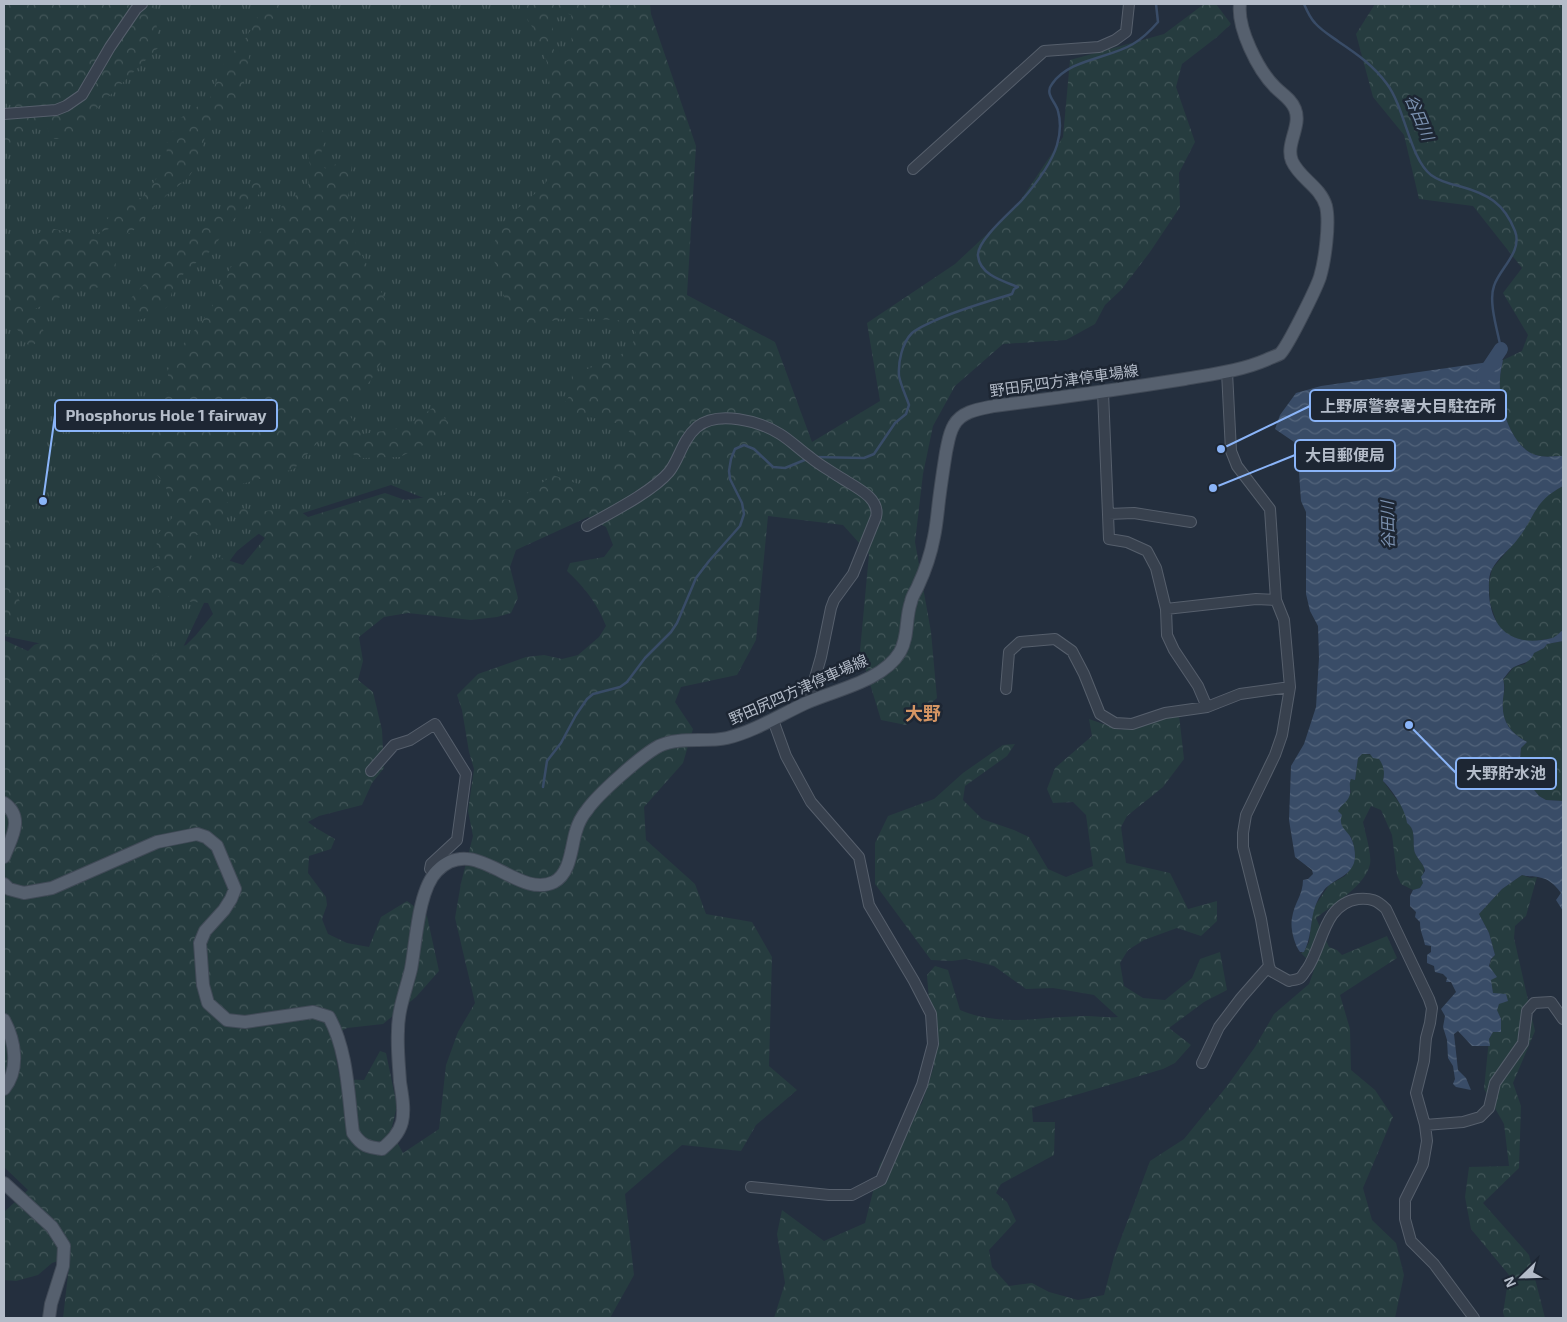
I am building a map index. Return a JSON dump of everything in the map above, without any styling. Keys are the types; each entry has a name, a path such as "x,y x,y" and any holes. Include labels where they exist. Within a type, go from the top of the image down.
{"main road":[{"name":"野田尻四方津停車場線","path":"434,873 451,860 463,858 477,860 525,882 542,884 554,882 568,865 577,828 588,809 648,753 661,745 673,741 726,738 773,720 808,702 861,682 885,668 898,654 906,637 911,602 919,584 934,537 948,440 955,422 966,414 976,410 1227,372 1251,366 1280,354 1317,286 1324,264 1326,208 1322,196 1299,171 1292,160 1290,145 1297,122 1296,111 1289,98 1276,88 1261,70 1241,24 1240,4"},
{"path":"4,803 11,808 15,815 16,825 4,857"},
{"path":"4,884 9,889 24,893 52,888 169,838 197,834 206,837 217,846 235,889 224,910 205,931 200,943 203,985 208,1003 227,1020 245,1022 313,1012 329,1017 341,1046 353,1133 368,1148 382,1149 399,1132 402,1123 404,1112 399,1068 398,1029 400,1007 410,970 425,892 434,873"},
{"path":"4,1020 13,1046 14,1061 12,1074 4,1089"},
{"path":"4,1183 52,1227 64,1246 63,1266 55,1289 49,1318"}],"street":[{"path":"4,114 56,110 66,106 82,95 110,47 136,9 142,4"},
{"path":"913,169 1044,51 1098,47 1115,40 1126,32 1129,4"},
{"path":"1227,372 1231,451 1237,466 1270,509 1276,600 1284,620 1290,686 1282,735 1276,755 1246,815 1243,833 1243,847 1268,954 1273,971 1289,981 1301,978 1310,964 1326,925 1337,909 1355,900 1370,898 1379,902 1386,909 1432,1008 1424,1061 1416,1093 1425,1125 1427,1141 1423,1164 1405,1200 1405,1218 1411,1241 1434,1264 1474,1318"},
{"path":"1103,392 1109,539 1127,542 1147,551 1156,568 1166,609 1167,635 1174,650 1198,686 1207,706"},
{"path":"587,526 619,508 670,471 679,451 699,426 716,420 730,418 744,420 778,433 812,460 871,498 877,510 876,517 853,574 834,600 831,608 821,657 808,702"},
{"path":"1108,514 1134,513 1191,522"},
{"path":"1166,609 1256,599 1276,600"},
{"path":"1006,689 1009,652 1020,642 1055,639 1072,651 1084,674 1100,714 1115,723 1132,724 1165,713 1207,706 1240,694 1290,686"},
{"path":"751,1187 829,1195 852,1195 882,1180 922,1085 933,1044 931,1014 914,981 869,905 859,857 811,802 786,756 773,720"},
{"path":"371,771 394,745 410,740 435,724 466,774 457,840 431,864 430,869 434,873"},
{"path":"1202,1063 1220,1027 1241,998 1273,971"},
{"path":"1425,1125 1463,1122 1480,1117 1489,1108 1495,1083 1523,1043 1527,1010 1534,1003 1551,1002 1563,1019"}],"green space":[{"path":"4,4 613,4 679,427 514,534 391,485 272,523 237,551 214,582 176,662 135,663 4,636"},
{"path":"4,4 153,4 160,46 91,114 74,139 50,139 46,120 34,124 15,141 4,145 4,121 14,120 14,92 4,76"},
{"path":"264,4 282,4 277,14 254,40 243,86 231,110 219,124 205,135 201,159 188,178 161,200 131,233 120,235 120,225 95,234 125,198 143,198 168,162 166,145 179,119 210,98 225,59 242,44"},
{"path":"520,4 650,4 651,14 696,146 687,295 775,342 812,442 880,401 867,323 955,264 1016,207 1063,137 1070,60 1164,34 1204,4 1216,4 1231,24 1182,64 1176,87 1195,142 1179,173 1180,207 1150,252 1121,290 1105,305 1095,324 1066,340 1003,344 955,386 933,426 923,474 915,542 931,632 937,698 906,725 881,720 860,651 869,554 843,525 768,516 756,640 737,675 681,687 675,702 693,729 683,763 644,807 646,840 695,884 706,914 752,922 772,957 769,1066 797,1090 756,1125 741,1151 682,1145 625,1194 634,1275 610,1318 63,1318 70,1257 52,1263 38,1275 16,1281 4,1280 4,1212 28,1190 4,1167 4,640 28,651 34,645 51,639 97,639 108,648 129,654 150,656 186,645 213,614 208,603 178,601 167,596 160,608 153,596 148,571 161,564 156,536 173,517 173,502 163,482 152,469 149,443 140,426 145,405 168,392 168,370 181,347 211,310 219,286 233,264 282,206 308,186 311,169 307,151 324,129 332,128 318,162 327,170 349,155 352,164 347,207 352,220 356,244 385,299 389,325 384,357 371,380 344,408 363,434 404,428 434,407 449,423 431,441 400,457 362,458 320,440 294,469 228,488 223,501 253,512 296,508 308,517 385,493 405,500 460,493 484,499 511,500 528,493 553,475 578,484 601,475 628,455 632,434 620,424 561,408 570,395 572,375 610,360 631,349 636,332 618,320 569,318 534,324 505,317 506,303 491,249 506,218 543,187 553,171 549,142 551,95 547,63 537,35","holes":["555,9 571,15 570,58 566,61 556,56 551,41 553,30 549,14","230,514 265,538 243,565 218,557 195,565 186,542","588,517 606,527 613,545 604,557 570,563 567,571 590,596 606,626 599,637 578,655 562,659 544,655 526,657 478,674 457,695 462,710 469,752 474,769 468,811 473,836 461,883 455,918 475,1003 458,1032 446,1065 439,1129 403,1153 391,1131 397,1106 386,1053 380,1051 364,1080 340,1079 332,1036 347,1028 383,1024 416,997 439,971 427,916 407,901 381,917 369,947 347,943 328,934 322,919 327,905 326,897 308,873 309,856 331,849 335,839 308,822 319,816 362,805 372,783 384,768 382,730 373,692 358,680 363,661 359,637 384,617 408,613 471,620 497,617 511,613 518,598 510,567 516,550"]},
{"path":"1375,4 1563,4 1563,456 1543,456 1527,451 1513,434 1508,423 1501,400 1500,389 1500,374 1503,360 1522,351 1528,335 1503,293 1522,268 1473,206 1419,199 1404,135 1373,97 1356,34"},
{"path":"270,176 265,188 229,224 212,250 187,270 174,285 168,306 156,316 137,320 127,303 142,286 226,204 258,181"},
{"path":"51,228 101,241 115,252 116,272 101,286 89,291 73,291 35,309 45,335 30,348 4,310 4,244"},
{"path":"1563,486 1563,630 1554,638 1528,642 1509,636 1498,626 1490,603 1489,583 1492,569 1518,538 1542,500"},
{"path":"4,500 15,549 11,570 14,586 21,605 11,628 4,636"},
{"path":"1563,641 1563,801 1561,801 1546,800 1539,796 1530,785 1520,759 1521,748 1527,742 1511,730 1503,714 1505,687 1503,680 1514,667 1525,664 1534,653 1544,648 1547,644"},
{"path":"1179,715 1184,759 1163,787 1127,816 1121,827 1126,863 1170,873 1188,909 1217,901 1217,921 1201,936 1177,928 1144,940 1128,950 1120,963 1124,986 1143,998 1165,1000 1192,978 1200,959 1220,952 1227,990 1204,1002 1169,1028 1191,1045 1175,1063 1163,1069 1032,1108 1033,1122 1055,1122 1054,1155 1001,1184 996,1193 1007,1202 1016,1221 989,1250 992,1267 1009,1286 1032,1283 1049,1292 1078,1300 1104,1295 1114,1257 1150,1161 1184,1139 1227,1086 1255,1047 1274,1014 1309,984 1315,967 1301,953 1304,952 1309,942 1313,909 1329,885 1345,876 1355,859 1351,837 1341,827 1338,811 1351,792 1349,785 1351,779 1355,780 1358,758 1362,754 1368,754 1373,755 1383,765 1383,781 1406,812 1407,822 1413,833 1415,853 1424,867 1423,883 1420,888 1413,890 1401,884 1397,875 1392,835 1381,810 1371,806 1363,822 1370,855 1370,864 1367,872 1356,887 1316,918 1329,947 1337,950 1342,955 1387,936 1397,958 1340,995 1350,1029 1351,1070 1375,1090 1393,1117 1363,1188 1372,1220 1396,1243 1404,1275 1395,1318 774,1318 785,1283 777,1234 782,1210 824,1241 865,1223 880,1164 922,1103 934,1066 927,975 935,966 948,970 960,1010 976,1015 1007,1020 1070,1016 1118,1017 1094,995 1053,988 1026,989 994,966 966,959 952,961 931,960 875,884 875,843 888,816 934,799 963,773 1003,745 1015,744 1007,756 965,786 963,800 982,819 1029,837 1048,869 1066,877 1093,866 1086,815 1073,802 1053,803 1047,789 1055,768 1092,736 1089,719 1121,730"},
{"path":"1522,875 1531,878 1537,877 1526,916 1515,926 1514,938 1535,1031 1513,1083 1521,1106 1519,1168 1483,1203 1529,1255 1545,1318 1505,1318 1503,1313 1509,1275 1471,1229 1465,1197 1469,1167 1509,1166 1504,1124 1484,1089 1489,1039 1493,1032 1501,1031 1501,1019 1497,1010 1499,1003 1508,1001 1493,994 1489,968 1495,955 1489,933 1479,914 1502,889"}],"water":[{"path":"1503,360 1500,377 1501,400 1513,434 1527,451 1536,455 1546,457 1563,456 1563,486 1540,504 1517,540 1492,569 1489,595 1495,619 1508,634 1527,640 1539,640 1553,637 1563,630 1563,641 1547,644 1544,648 1534,653 1528,661 1513,668 1503,679 1503,714 1511,730 1527,742 1521,748 1520,759 1530,785 1539,796 1546,800 1563,801 1563,911 1556,900 1561,893 1554,885 1542,878 1522,875 1502,889 1479,914 1489,933 1495,955 1491,959 1489,966 1497,977 1491,980 1493,993 1506,994 1508,1001 1499,1004 1497,1010 1501,1019 1501,1032 1493,1032 1489,1039 1490,1046 1472,1046 1458,1031 1454,1034 1458,1070 1466,1078 1471,1090 1456,1087 1453,1084 1455,1079 1453,1066 1448,1058 1447,1040 1443,1027 1445,1016 1441,1009 1456,992 1451,982 1446,982 1447,978 1443,974 1435,972 1434,966 1427,963 1427,955 1431,952 1431,946 1425,945 1420,922 1415,917 1416,912 1410,906 1410,896 1413,890 1420,888 1423,883 1421,877 1425,871 1415,853 1412,829 1407,823 1401,806 1383,781 1384,772 1382,764 1379,759 1373,758 1370,754 1362,754 1358,758 1355,780 1351,779 1350,782 1349,797 1338,811 1342,815 1342,825 1353,843 1354,863 1347,873 1324,890 1319,898 1315,906 1304,952 1300,952 1294,940 1292,931 1293,913 1302,890 1303,880 1308,879 1313,874 1312,870 1295,857 1289,820 1291,766 1304,744 1316,707 1319,658 1318,626 1310,611 1306,594 1306,512 1301,501 1297,444 1275,429 1280,415 1296,393 1321,386"}],"waterway":[{"path":"814,457 864,458 874,454 895,423 906,414 909,405 900,380 899,371 903,347 912,333 945,316 1012,294 1014,289 1018,287 999,280 988,273 980,263 978,256 979,250 988,235 1032,188 1047,167 1054,152 1059,137 1060,120 1057,108 1050,95 1050,88 1059,76 1068,69 1123,49 1140,40 1158,22 1156,4"},
{"name":"谷田川","path":"1304,4 1310,17 1318,26 1365,61 1387,84 1399,106 1418,157 1431,175 1441,181 1487,196 1506,213 1511,221 1517,239 1516,246 1492,293 1501,349"},
{"name":"谷田川","path":"1483,376 1501,349"},
{"path":"543,787 547,761 561,743 587,699 593,694 620,687 627,682 645,658 671,632 677,623 696,578 740,526 744,514 742,503 730,479 729,471 735,449 744,445 754,449 773,467 785,468 807,459"}],"place":[{"name":"上野原警察署大目駐在所","path":"1221,449"},
{"name":"大目郵便局","path":"1213,488"},
{"name":"Phosphorus Hole 1 fairway","path":"43,501"},
{"name":"大野貯水池","path":"1409,725"}],"district":[{"name":"大野","path":"923,713"}]}
